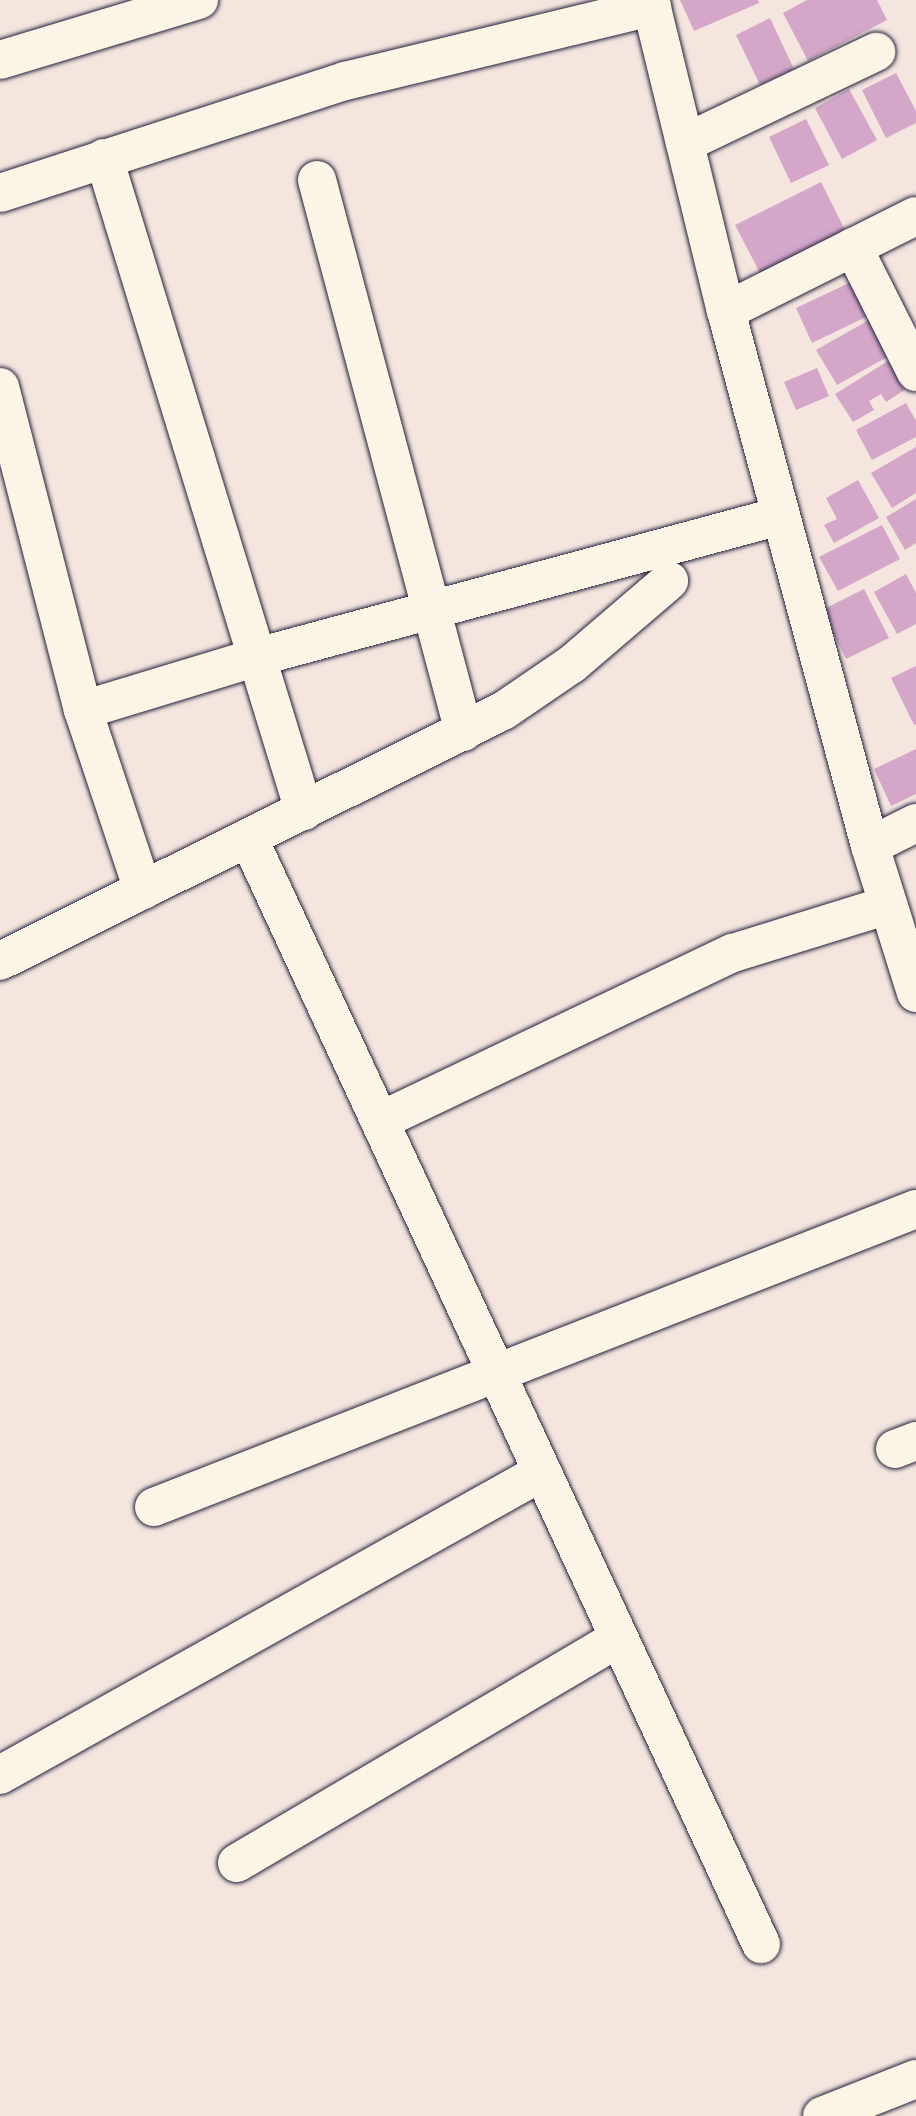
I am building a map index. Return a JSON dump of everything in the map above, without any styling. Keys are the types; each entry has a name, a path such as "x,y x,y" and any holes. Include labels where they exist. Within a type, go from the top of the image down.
{"street":[{"path":"0,60 199,0"},
{"path":"0,193 345,81 651,4 726,311 780,516 870,846 916,993"},
{"path":"685,143 876,52"},
{"path":"104,158 304,811"},
{"path":"317,180 464,732"},
{"path":"726,311 916,216"},
{"path":"853,247 916,372"},
{"path":"0,387 83,710 143,890"},
{"path":"83,710 257,657 780,516"},
{"path":"0,961 464,732 572,664 668,581"},
{"path":"870,846 916,823"},
{"path":"249,839 761,1944"},
{"path":"380,1121 733,953 888,905"},
{"path":"154,1507 916,1209"},
{"path":"0,1775 542,1472"},
{"path":"237,1863 619,1638"},
{"path":"822,2116 916,2079"}],"building":[{"path":"680,0 758,0 759,3 694,31"},
{"path":"807,0 877,0 887,20 808,61 783,13"},
{"path":"770,18 794,69 760,85 736,35"},
{"path":"896,73 916,111 916,123 886,138 862,90"},
{"path":"849,89 877,140 842,159 815,108"},
{"path":"806,119 829,165 791,183 769,137"},
{"path":"821,182 845,230 760,273 735,225"},
{"path":"851,282 868,316 812,343 796,308"},
{"path":"869,320 889,356 837,385 816,350"},
{"path":"888,361 906,389 886,402 881,394 869,401 874,410 853,422 835,394"},
{"path":"817,368 829,396 796,410 784,382"},
{"path":"906,403 916,421 916,437 872,460 856,430"},
{"path":"916,447 916,493 892,508 871,473"},
{"path":"858,480 879,518 834,543 824,525 837,519 826,498"},
{"path":"916,499 916,543 905,550 886,517"},
{"path":"882,525 900,559 838,591 819,557"},
{"path":"906,574 916,593 916,624 897,634 874,592"},
{"path":"864,589 889,638 846,659 822,610"},
{"path":"916,666 916,724 914,725 891,678"},
{"path":"916,749 916,794 891,806 874,769"}]}
